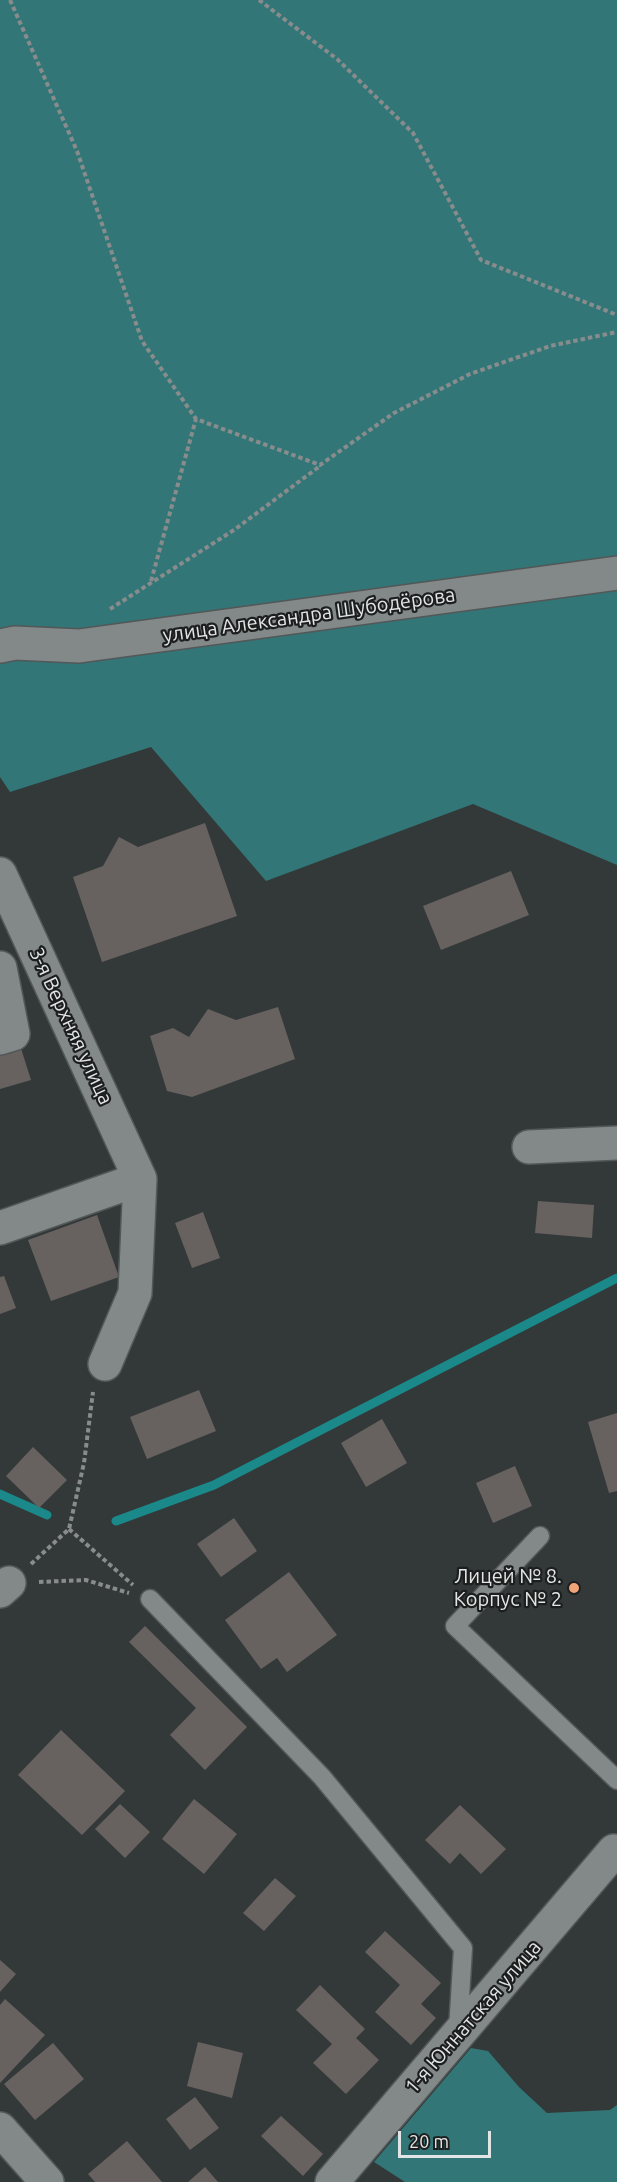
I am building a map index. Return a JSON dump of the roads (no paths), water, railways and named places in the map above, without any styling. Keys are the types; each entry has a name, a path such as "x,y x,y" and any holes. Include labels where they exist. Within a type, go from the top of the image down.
{"street":[{"name":"улица Александра Шубодёрова","path":"0,646 15,643 79,646 617,573"},
{"name":"3-я Верхняя улица","path":"0,874 140,1179"},
{"path":"0,968 13,1035 0,1038"},
{"path":"530,1147 617,1143"},
{"path":"0,1228 140,1179 135,1293 99,1378"},
{"name":"1-я Юннатская улица","path":"332,2182 616,1843"},
{"path":"0,2129 47,2182"}],"lane":[{"path":"540,1536 455,1626 617,1780"},
{"path":"150,1599 322,1777 463,1948 458,2034"}],"waterway":[{"path":"116,1521 214,1485 617,1278"},
{"path":"0,1494 47,1515"}],"place":[{"name":"Лицей № 8. Корпус № 2","path":"574,1588"}]}
